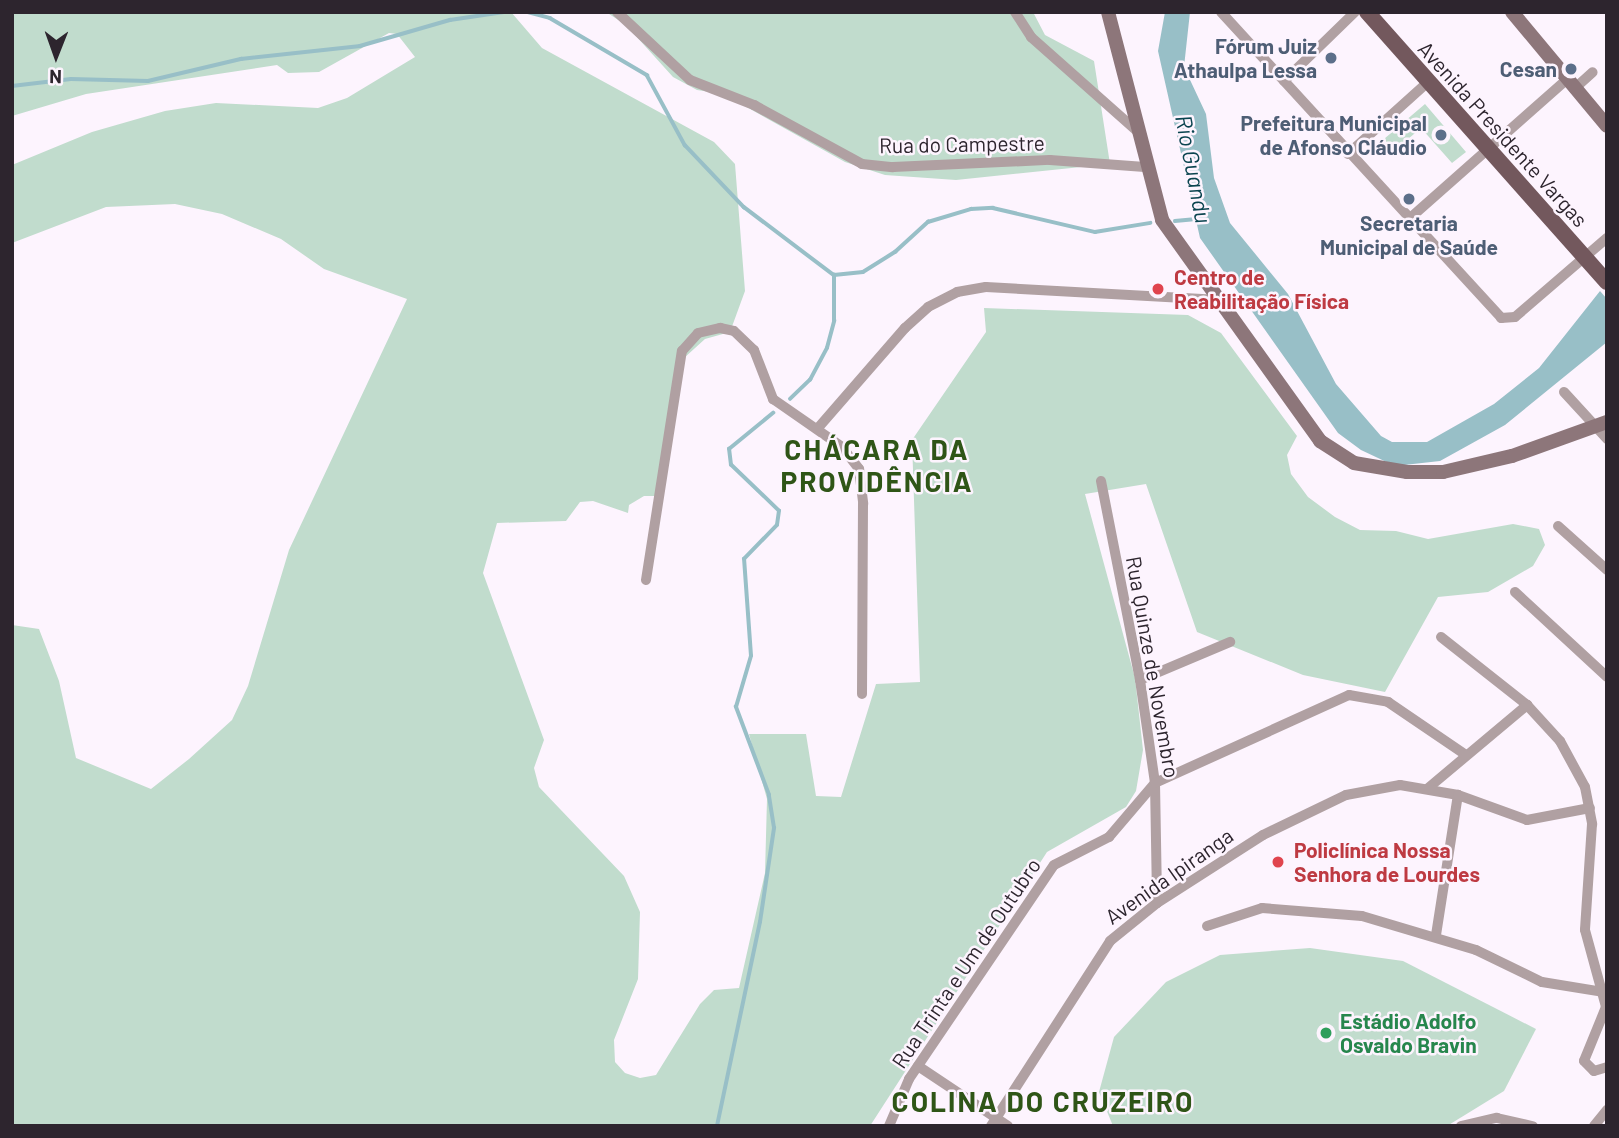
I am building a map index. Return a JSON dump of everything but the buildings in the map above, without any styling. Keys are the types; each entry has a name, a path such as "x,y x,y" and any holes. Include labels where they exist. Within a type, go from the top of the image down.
{"main road":[{"name":"Avenida Presidente Vargas","path":"1367,12 1603,278"}],"street":[{"name":"Rua do Campestre","path":"617,12 690,80 754,105 822,146 862,164 893,167 1050,160 1145,167"},
{"path":"1014,12 1031,37 1139,133"},
{"path":"1108,12 1145,167 1162,220 1200,268 1216,300 1320,441 1354,463 1408,472 1468,469 1601,424"},
{"path":"1221,12 1496,315 1507,320 1515,317 1607,238"},
{"path":"1283,80 1355,12"},
{"path":"1512,12 1607,126"},
{"path":"1409,219 1488,150 1571,84 1593,72"},
{"path":"1348,154 1428,82"},
{"path":"818,429 905,328 928,307 957,292 986,287 1216,300"},
{"path":"646,580 682,351 688,341 720,328 745,337 773,399 818,429 853,457 863,482 862,694"},
{"path":"1564,392 1601,424 1607,439"},
{"name":"Rua Quinze de Novembro","path":"1101,481 1140,681 1154,783 1157,902"},
{"path":"1558,526 1607,570"},
{"path":"1515,592 1607,677"},
{"path":"1441,637 1527,705 1577,768 1590,808 1585,930 1604,992 1603,1018 1584,1060 1594,1071 1607,1067"},
{"path":"1140,681 1230,642"},
{"path":"1154,783 1349,695 1388,702 1466,755"},
{"path":"1427,789 1527,705"},
{"name":"Rua Trinta e Um de Outubro","path":"889,1126 918,1066 1054,865 1109,836 1154,783"},
{"name":"Avenida Ipiranga","path":"991,1126 1110,942 1157,902 1212,864 1308,812 1375,788 1427,789 1458,795 1527,820 1590,808"},
{"path":"1436,935 1458,795"},
{"path":"1207,926 1254,909 1285,908 1362,916 1436,935 1542,982 1604,992"},
{"path":"918,1066 998,1115 1008,1126"},
{"path":"1594,1126 1607,1110"},
{"path":"1461,1126 1497,1118 1533,1126"}],"green space":[{"path":"12,12 511,12 542,48 714,142 735,164 745,291 730,332 705,339 684,358 663,496 644,496 629,505 628,513 593,501 580,502 566,521 497,523 483,573 544,740 534,768 539,787 624,876 640,912 638,979 614,1040 615,1062 625,1073 640,1078 656,1075 700,1004 714,990 739,988 765,873 767,799 749,734 806,734 816,796 841,797 876,684 920,682 912,440 986,332 984,308 1188,315 1221,333 1297,436 1287,455 1291,474 1308,497 1335,517 1360,530 1396,531 1428,539 1513,524 1539,529 1545,545 1533,566 1488,592 1438,597 1385,692 1303,675 1197,632 1146,484 1085,494 1135,678 1143,750 1136,791 1126,807 1047,852 870,1126 12,1126 12,625 39,629 59,681 76,758 151,789 189,759 232,720 248,686 289,550 407,299 324,269 281,239 222,214 175,204 106,207 12,243 12,165 92,132 165,111 216,103 318,108 347,98 415,57 397,34 389,33 319,72 288,73 277,65 86,94 12,116"},
{"path":"606,12 1033,12 1045,35 1094,61 1110,164 956,180 885,175 845,162 723,94 697,90 673,77 626,25"},
{"path":"1425,104 1466,152 1452,163 1421,128 1394,151 1384,139"},
{"name":"Estádio Adolfo Osvaldo Bravin","path":"1310,948 1403,961 1536,1029 1504,1091 1447,1126 1113,1126 1099,1092 1114,1037 1166,982 1220,955"}],"water":[{"name":"Rio Guandu","path":"1165,12 1190,12 1184,67 1206,114 1214,178 1230,223 1288,294 1336,384 1381,436 1392,442 1427,442 1494,404 1539,368 1600,291 1607,299 1607,342 1505,425 1440,461 1395,466 1361,450 1338,433 1200,238 1158,51"}],"waterway":[{"path":"12,86 71,79 148,81 241,59 360,46 450,20 505,12"},
{"path":"528,12 550,18 647,75 685,145 744,207 834,275 863,272 895,252 928,222 971,209 993,208 1095,232 1150,223"},
{"name":"Rio Guandu","path":"1175,221 1199,219"},
{"path":"790,399 810,380 827,348 834,321 834,275"},
{"path":"717,1126 760,922 774,828 769,795 736,707 751,656 744,559 777,525 779,511 731,465 729,449 773,413"}],"place":[{"name":"Fórum Juiz Athaulpa Lessa","path":"1331,58"},
{"name":"Cesan","path":"1571,69"},
{"name":"Prefeitura Municipal de Afonso Cláudio","path":"1441,135"},
{"name":"Secretaria Municipal de Saúde","path":"1409,199"},
{"name":"Centro de Reabilitação Física","path":"1158,289"},
{"name":"Policlínica Nossa Senhora de Lourdes","path":"1278,862"},
{"name":"Estádio Adolfo Osvaldo Bravin","path":"1326,1033"}],"district":[{"name":"CHÁCARA DA PROVIDÊNCIA","path":"877,465"},
{"name":"COLINA DO CRUZEIRO","path":"1043,1101"}]}
